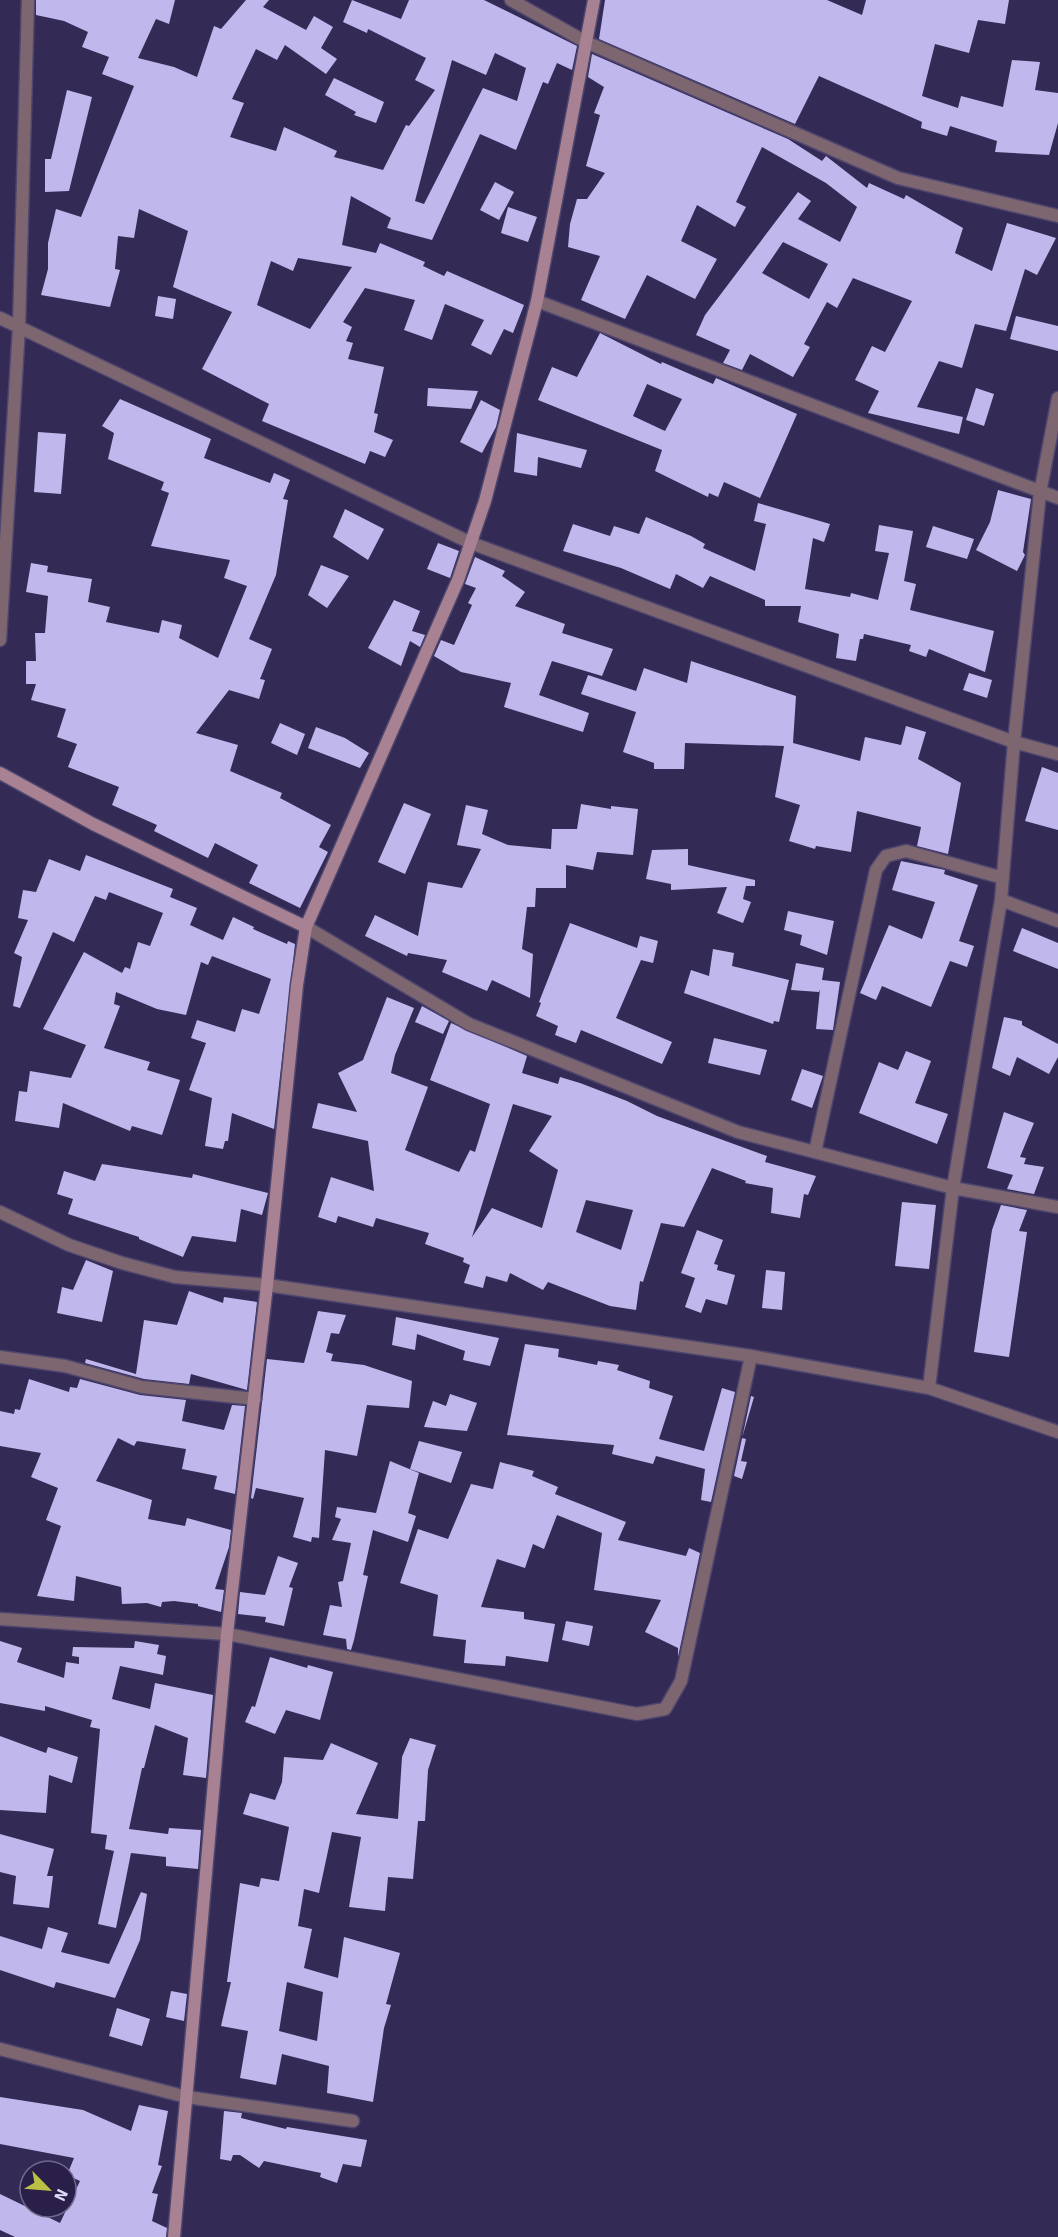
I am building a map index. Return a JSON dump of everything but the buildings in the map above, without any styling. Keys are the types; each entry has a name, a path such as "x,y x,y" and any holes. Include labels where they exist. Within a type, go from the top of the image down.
{"street":[{"path":"0,640 19,327 28,0"},
{"path":"511,0 586,42 898,178 1058,216"},
{"path":"174,2237 227,1634 255,1399 297,985 306,927 458,580 485,501 537,302 594,0"},
{"path":"537,302 1058,498"},
{"path":"0,318 471,543 1014,742 1058,754"},
{"path":"929,1388 953,1188 1001,900 1014,742 1041,493 1058,398"},
{"path":"0,773 93,824 306,927 469,1024 738,1132 953,1188 1058,1207"},
{"path":"815,1152 876,870 886,856 906,851 1003,878"},
{"path":"1001,900 1058,921"},
{"path":"0,1212 69,1245 122,1263 175,1277 267,1285 751,1356 929,1388 1058,1432"},
{"path":"0,1619 227,1634 637,1714 665,1708 681,1681 751,1356"},
{"path":"0,1358 65,1366 142,1387 255,1399"},
{"path":"0,2049 187,2097 353,2121"}]}
